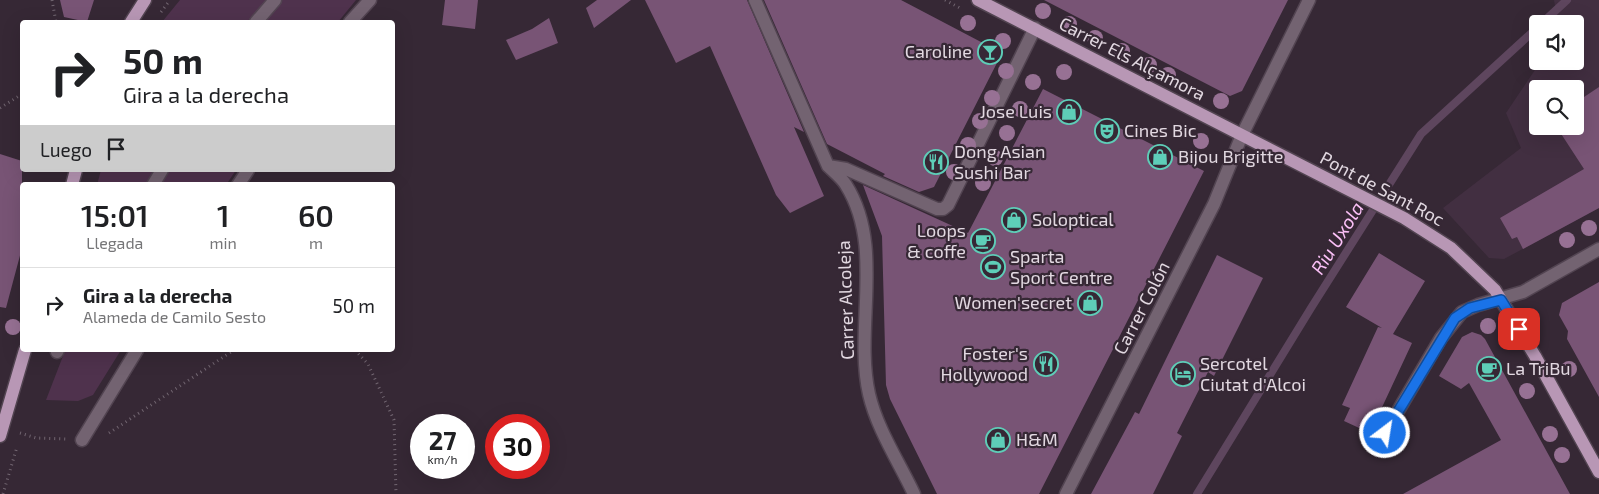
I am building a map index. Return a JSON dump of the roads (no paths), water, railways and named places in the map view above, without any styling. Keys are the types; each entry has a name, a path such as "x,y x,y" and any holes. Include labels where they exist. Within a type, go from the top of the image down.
{"main road":[{"path":"132,20 145,0"},
{"name":"Carrer Els Alçamora","path":"978,0 1242,135"},
{"name":"Pont de Sant Roc","path":"1242,135 1422,227 1462,257 1498,295 1599,472"},
{"path":"0,436 24,352"}],"street":[{"path":"258,20 275,0"},
{"path":"352,20 370,0"},
{"name":"Carrer Alcoleja","path":"755,0 828,166 846,184 858,216 863,235 866,266 865,362 867,381 876,414 914,494"},
{"name":"Carrer Colón","path":"1066,494 1214,204 1242,135 1309,0"},
{"path":"828,166 846,169 943,209 948,204 1035,28"},
{"path":"1385,433 1455,318 1470,308 1498,295 1523,292 1599,250"},
{"path":"82,440 136,352"}],"waterway":[{"name":"Riu Uxola","path":"1551,15 1567,0"},
{"name":"Riu Uxola","path":"1197,494 1421,134 1529,35"}],"place":[{"name":"Caroline","path":"990,52"},
{"name":"Jose Luis","path":"1069,112"},
{"name":"Cines Bic","path":"1107,131"},
{"name":"Bijou Brigitte","path":"1160,157"},
{"name":"Dong Asian Sushi Bar","path":"936,162"},
{"name":"Soloptical","path":"1014,220"},
{"name":"Loops & coffe","path":"983,241"},
{"name":"Sparta Sport Centre","path":"993,267"},
{"name":"Women'secret","path":"1090,303"},
{"name":"Foster's Hollywood","path":"1046,364"},
{"name":"La TriBu","path":"1489,369"},
{"name":"Sercotel Ciutat d'Alcoi","path":"1183,374"},
{"name":"H&M","path":"998,440"}]}
